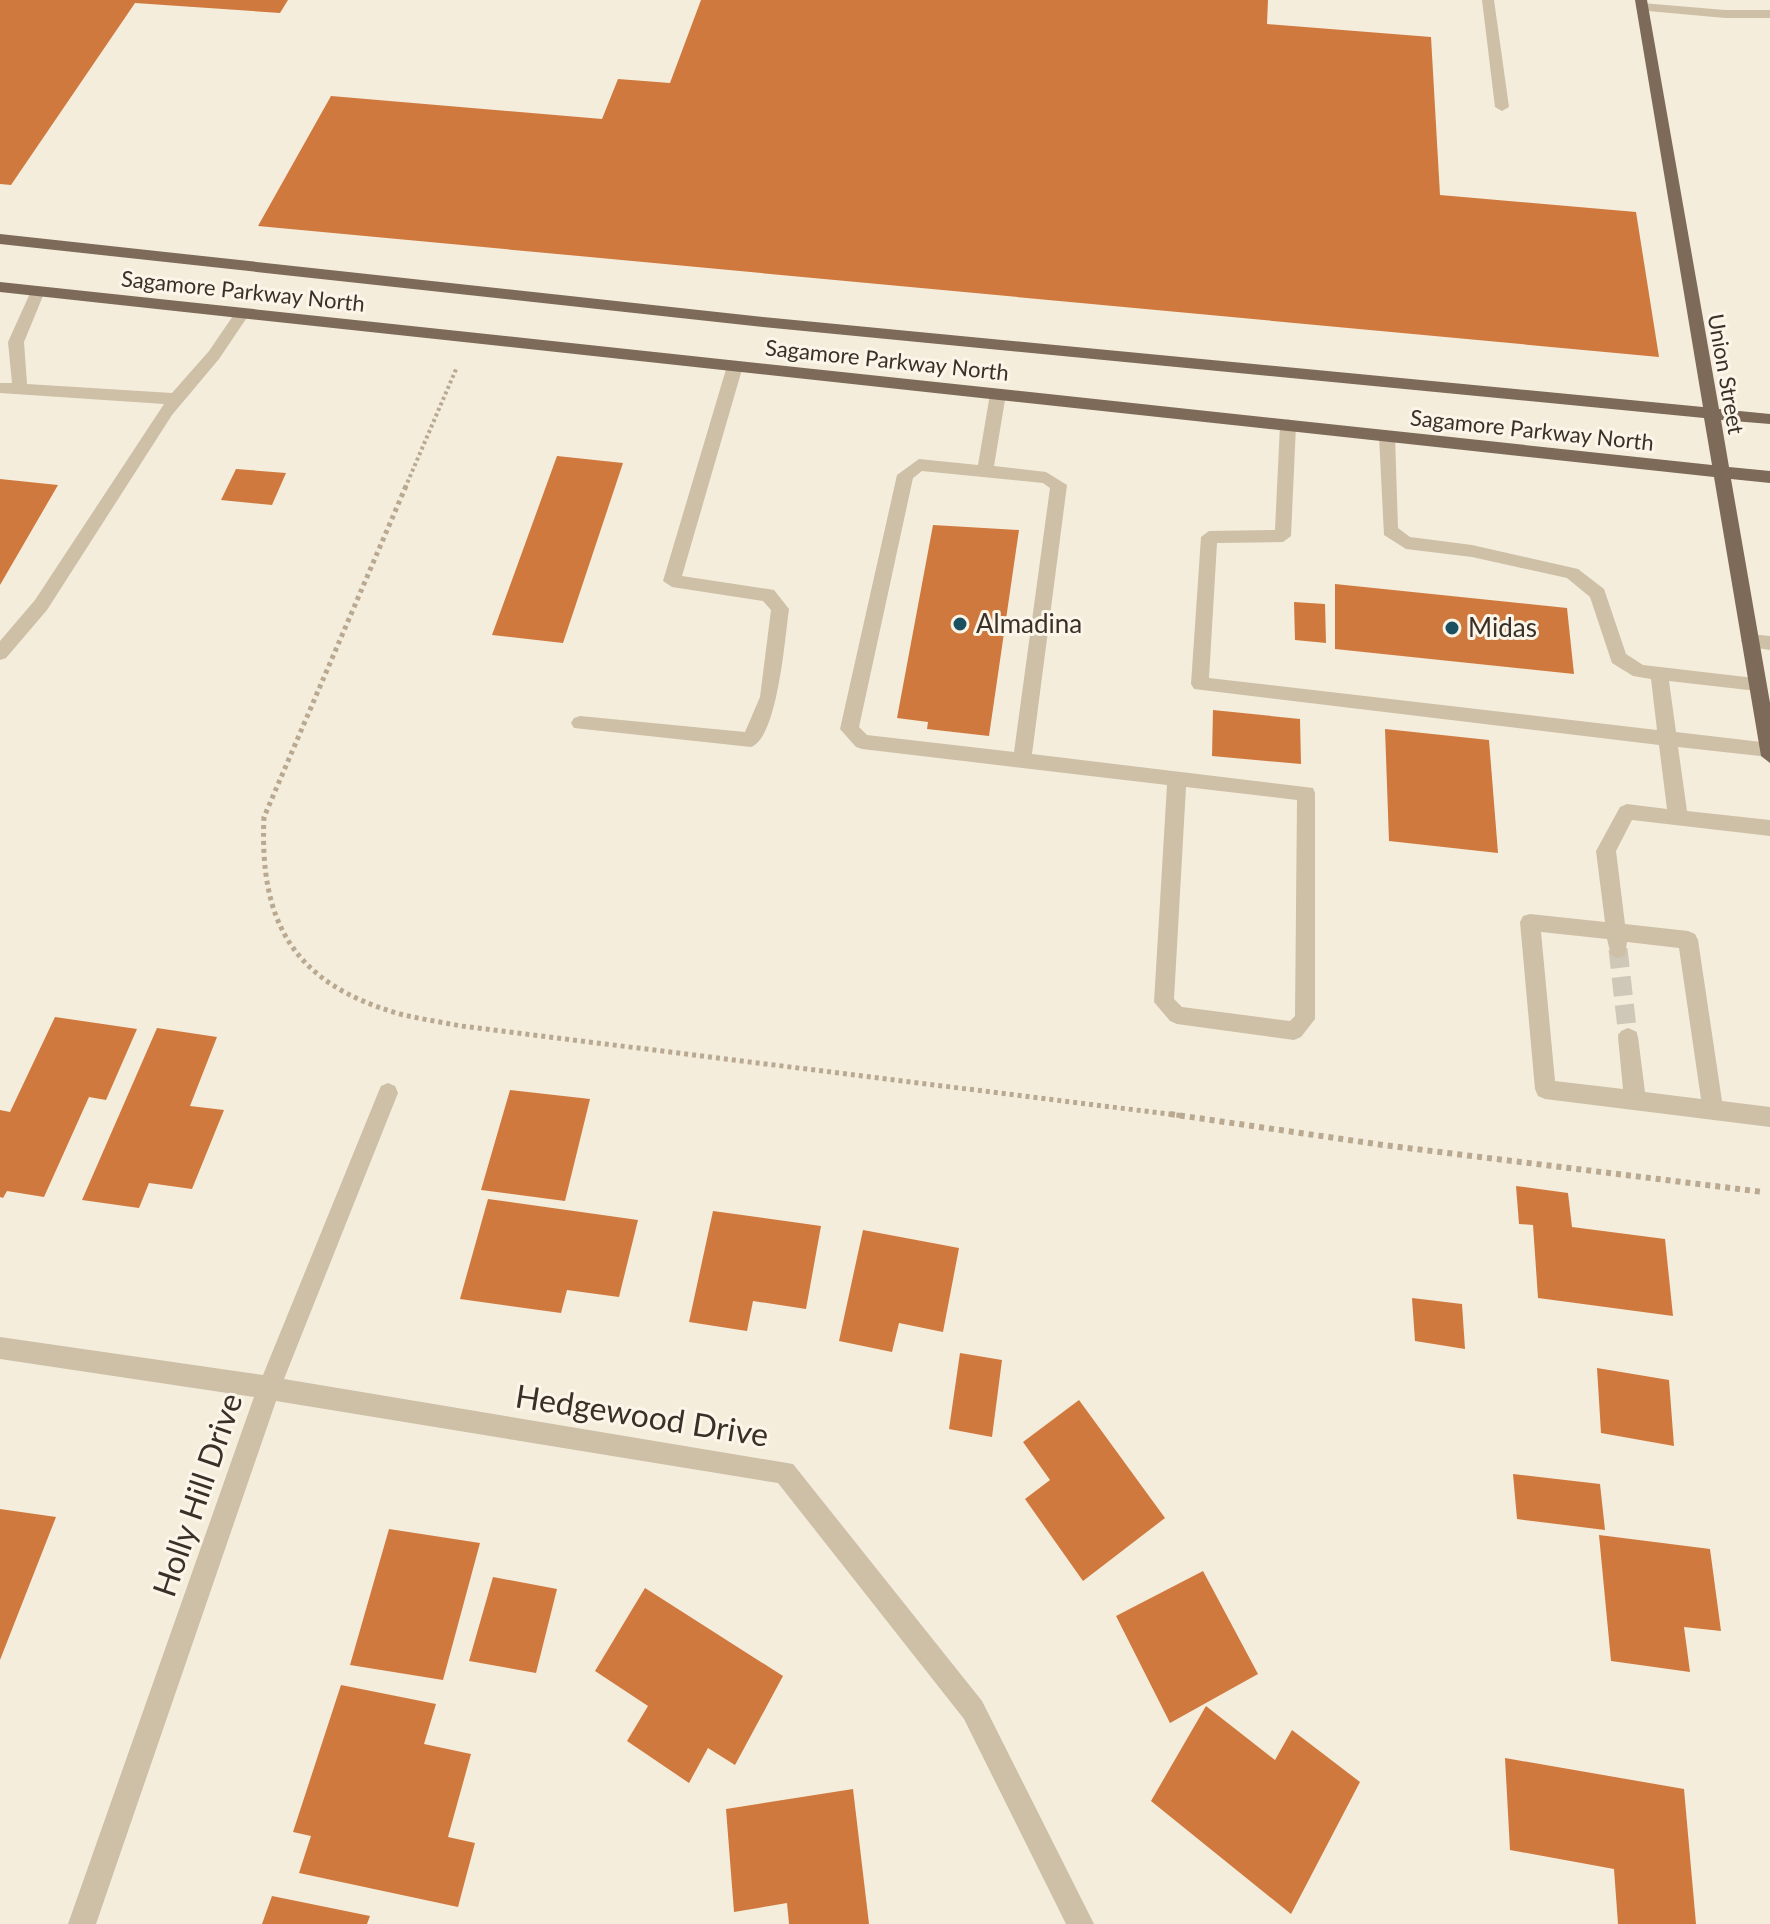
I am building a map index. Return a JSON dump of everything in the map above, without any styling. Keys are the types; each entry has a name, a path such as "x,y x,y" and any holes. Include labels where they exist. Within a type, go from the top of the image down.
{"main road":[{"name":"Union Street","path":"1642,4 1770,753"},
{"name":"Sagamore Parkway North","path":"0,239 747,320 1770,419"},
{"name":"Sagamore Parkway North","path":"0,287 1770,477"}],"street":[{"path":"1488,0 1502,107"},
{"path":"1642,4 1725,14 1770,14"},
{"path":"20,389 16,342 38,291"},
{"path":"0,653 41,605 177,399 214,355 242,313"},
{"path":"580,723 751,740 769,697 780,609 768,595 672,581 735,366"},
{"path":"0,388 177,399"},
{"path":"985,471 998,394"},
{"path":"1288,425 1283,536 1209,537 1200,684 1770,753"},
{"path":"1387,436 1390,531 1406,543 1472,551 1572,573 1598,594 1618,658 1639,671 1757,684"},
{"path":"1022,760 1059,485 1046,478 919,465 905,475 849,729 862,742 1022,760 1177,778 1306,793 1305,1019 1294,1031 1177,1015 1164,1002 1177,778"},
{"path":"1750,641 1770,643"},
{"path":"1659,673 1678,818"},
{"path":"1617,941 1606,851 1627,812 1770,828"},
{"path":"1713,1109 1688,940 1617,941 1530,922 1545,1089 1770,1117"},
{"path":"1628,1037 1635,1099"},
{"name":"Holly Hill Drive","path":"82,1924 269,1388 388,1093"},
{"name":"Hedgewood Drive","path":"0,1348 269,1388 785,1472 973,1710 1080,1924"}],"path":[{"path":"457,366 264,817 261,844 269,909 290,948 326,982 397,1013 461,1026 1083,1101 1383,1145 1763,1192"}],"building":[{"path":"0,0 288,0 280,13 135,3 11,185 0,184"},
{"path":"701,0 1268,0 1267,24 1431,37 1440,195 1636,212 1659,357 258,226 331,96 602,119 618,79 670,83"},
{"path":"557,456 623,463 563,643 492,635"},
{"path":"236,469 286,473 272,505 221,500"},
{"path":"0,479 58,485 0,585"},
{"name":"Almadina","path":"933,525 1019,530 989,736 927,729 928,722 897,718"},
{"name":"Midas","path":"1335,584 1567,608 1574,674 1335,649"},
{"path":"1294,602 1325,604 1326,643 1295,640"},
{"path":"1213,710 1300,719 1301,764 1212,756"},
{"path":"1385,729 1489,740 1498,853 1389,841"},
{"path":"55,1017 137,1029 106,1100 89,1097 44,1197 7,1191 3,1198 0,1197 0,1110 10,1112"},
{"path":"157,1028 217,1037 190,1106 224,1110 192,1189 149,1183 139,1208 82,1200"},
{"path":"510,1090 590,1099 565,1201 481,1190"},
{"path":"1516,1186 1568,1193 1572,1227 1665,1239 1673,1316 1538,1298 1533,1225 1519,1224"},
{"path":"488,1199 638,1220 619,1297 567,1290 561,1313 460,1299"},
{"path":"713,1211 821,1226 806,1309 753,1301 747,1331 689,1322"},
{"path":"863,1230 959,1248 943,1332 899,1323 892,1352 839,1341"},
{"path":"1412,1298 1462,1304 1465,1349 1415,1341"},
{"path":"960,1353 1002,1360 992,1437 949,1429"},
{"path":"1597,1368 1669,1380 1674,1446 1601,1433"},
{"path":"1079,1400 1165,1518 1083,1581 1025,1499 1050,1480 1023,1442"},
{"path":"1513,1474 1600,1484 1605,1530 1517,1519"},
{"path":"0,1509 56,1517 0,1660"},
{"path":"389,1529 480,1543 443,1680 350,1665"},
{"path":"1599,1535 1710,1549 1721,1631 1684,1627 1690,1672 1611,1661"},
{"path":"1203,1571 1258,1674 1170,1723 1116,1616"},
{"path":"493,1577 557,1589 536,1673 469,1661"},
{"path":"645,1588 783,1676 735,1765 708,1748 689,1783 627,1741 648,1706 595,1671"},
{"path":"341,1685 436,1704 424,1744 471,1754 448,1837 475,1843 458,1907 299,1873 311,1836 293,1832"},
{"path":"1206,1706 1275,1760 1292,1730 1360,1782 1291,1914 1151,1801"},
{"path":"1505,1758 1684,1789 1696,1924 1618,1924 1614,1869 1510,1850"},
{"path":"853,1789 869,1924 789,1924 787,1903 734,1912 726,1809"},
{"path":"272,1896 370,1916 367,1924 262,1924"}],"tunnel":[{"path":"1618,949 1628,1037"}],"place":[{"name":"Almadina","path":"960,624"},
{"name":"Midas","path":"1452,628"}]}
